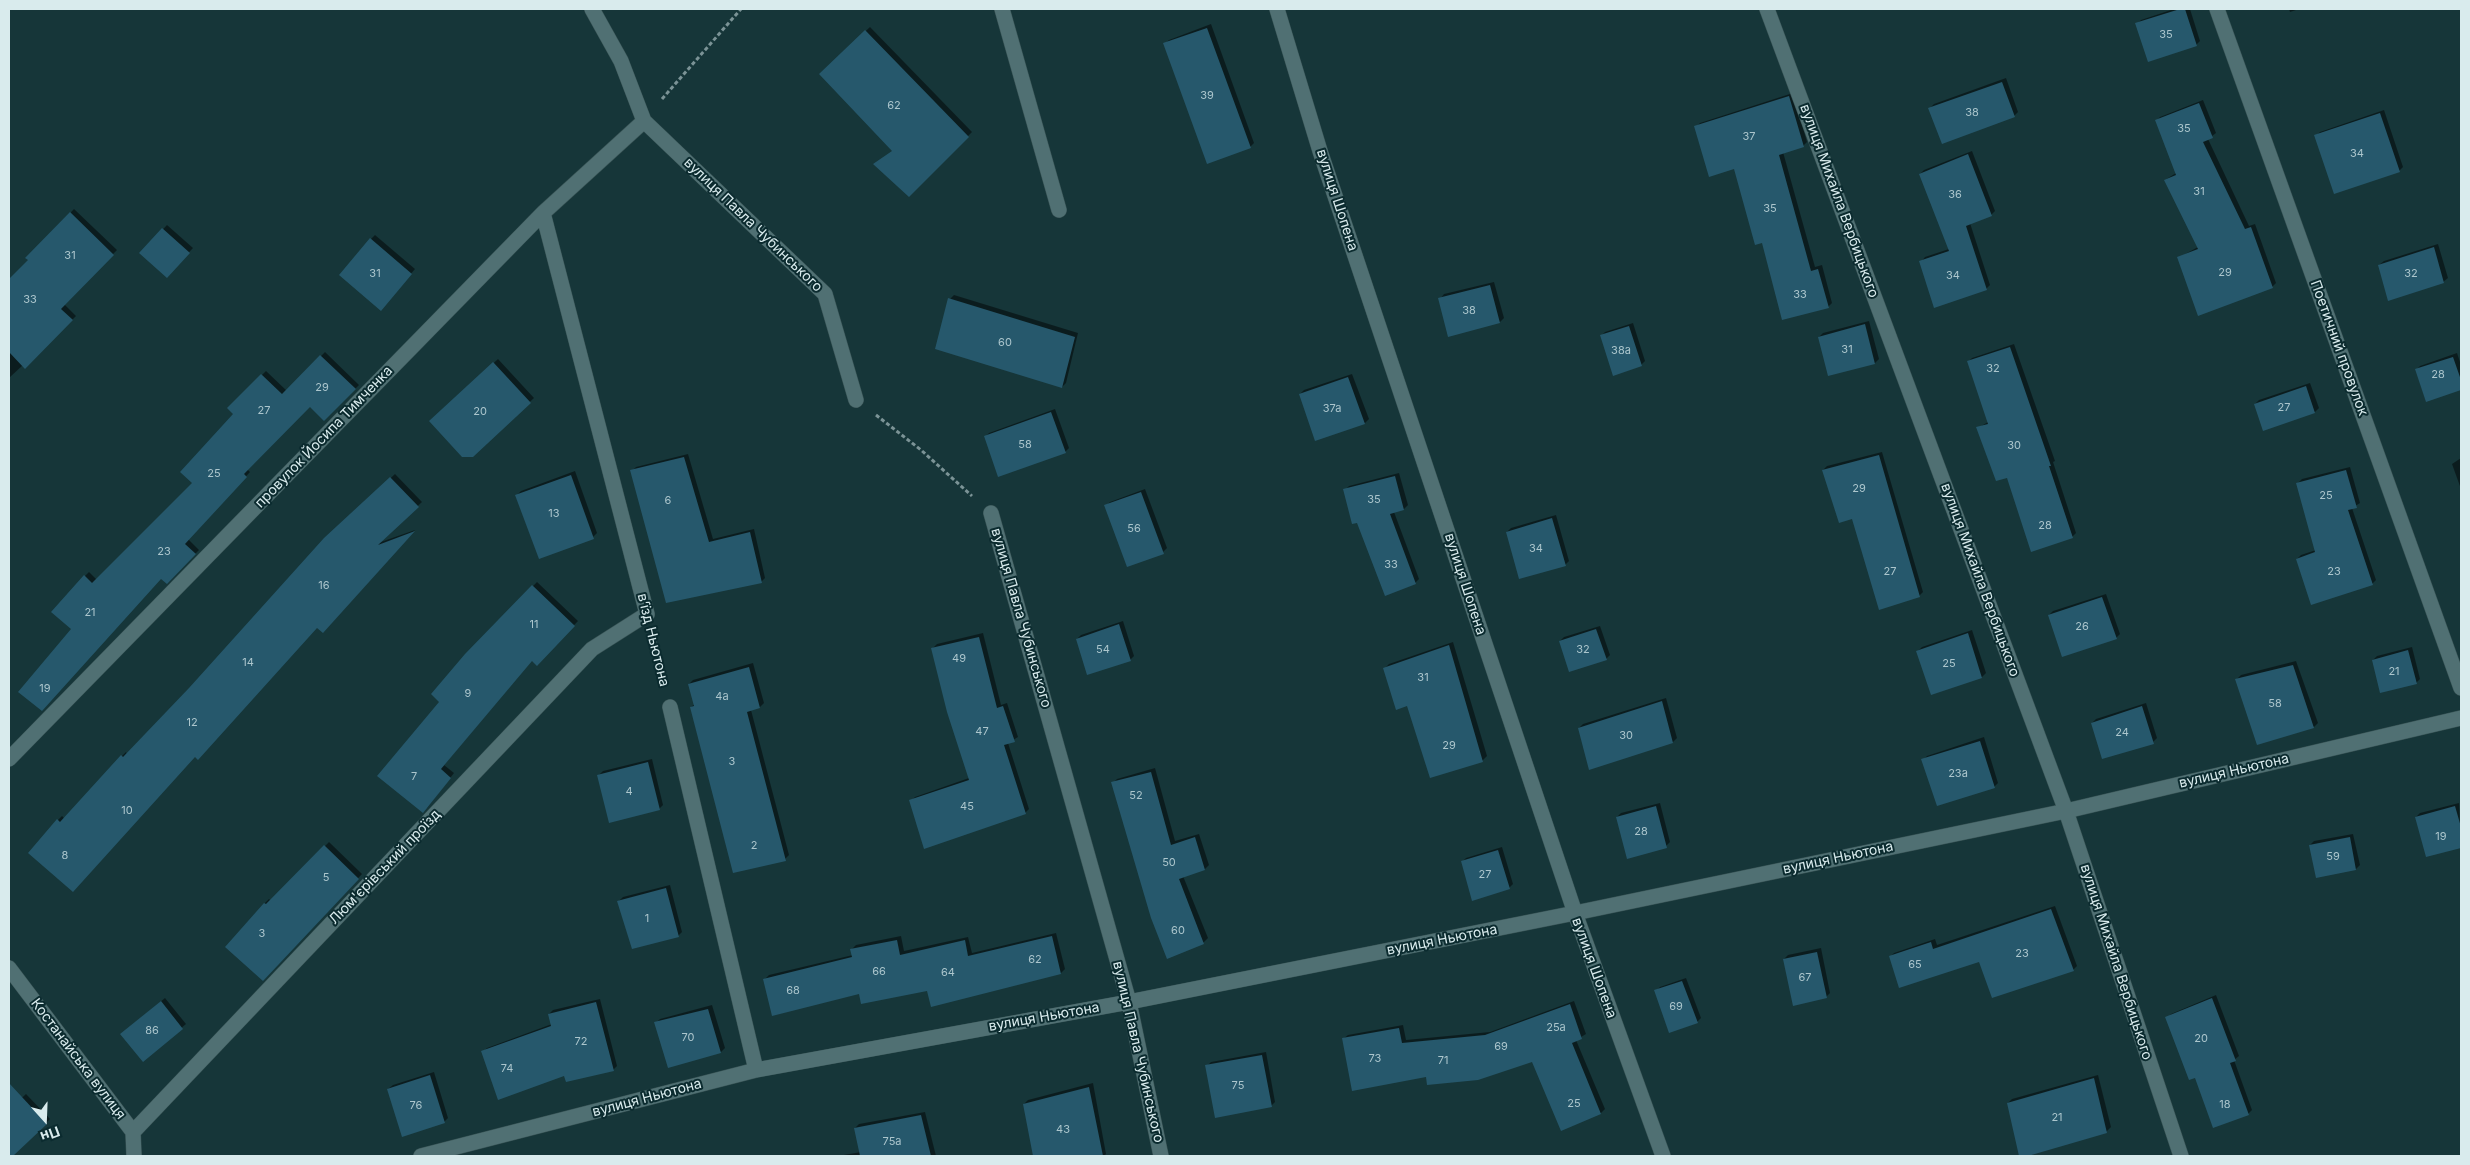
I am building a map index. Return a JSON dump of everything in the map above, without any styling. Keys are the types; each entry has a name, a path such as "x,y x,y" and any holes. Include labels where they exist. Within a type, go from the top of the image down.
{"street":[{"path":"592,9 620,62 644,120"},
{"path":"1002,9 1059,210"},
{"name":"вулиця Шопена","path":"1278,9 1320,150 1575,913 1663,1156"},
{"name":"вулиця Михайла Вербицького","path":"1767,9 2066,811 2181,1156"},
{"name":"Поетичний провулок","path":"2217,9 2461,688"},
{"name":"провулок Йосипа Тимченка","path":"9,759 543,213 644,120"},
{"name":"вулиця Павла Чубинського","path":"644,120 825,294 856,400"},
{"name":"в’їзд Ньютона","path":"543,213 647,614"},
{"name":"вулиця Павла Чубинського","path":"991,514 1129,1002 1161,1156"},
{"name":"Люм'єрівський проїзд","path":"133,1132 592,649 647,614"},
{"path":"670,707 756,1070"},
{"name":"вулиця Ньютона","path":"421,1156 756,1070 1129,1002 1575,913 2066,811 2461,718"},
{"name":"Костанайська вулиця","path":"9,968 133,1132 134,1156"}],"path":[{"path":"644,120 741,9"},
{"name":"вулиця Павла Чубинського","path":"856,400 921,450 991,514"},
{"name":"в’їзд Ньютона","path":"647,614 670,707"}],"building":[{"path":"2185,9 2197,46 2148,62 2135,23"},
{"path":"1207,28 1251,148 1207,164 1163,43"},
{"path":"865,30 969,137 909,197 873,164 892,151 819,74"},
{"path":"2002,82 2015,117 1942,144 1928,108"},
{"path":"1789,96 1804,147 1779,155 1811,271 1818,269 1829,308 1782,320 1762,243 1755,245 1734,169 1709,177 1694,126"},
{"path":"2199,103 2213,138 2203,142 2245,229 2251,227 2273,288 2198,316 2177,257 2198,249 2164,180 2176,175 2155,120"},
{"path":"2380,113 2400,172 2334,194 2314,135"},
{"path":"1968,154 1992,216 1966,226 1987,290 1934,308 1919,261 1949,251 1919,174"},
{"path":"70,212 114,255 61,309 73,320 25,369 9,352 9,279 28,260 25,258"},
{"path":"162,228 190,253 167,278 139,253"},
{"path":"370,238 412,274 381,311 339,275"},
{"path":"2434,247 2444,283 2388,301 2378,265"},
{"path":"1490,285 1500,323 1448,337 1438,298"},
{"path":"948,298 1075,337 1062,388 935,349"},
{"path":"1865,324 1875,364 1828,376 1818,337"},
{"path":"1629,326 1642,366 1613,376 1600,335"},
{"path":"2010,347 2051,466 2049,466 2073,538 2031,552 2007,478 1996,481 1976,427 1988,424 1967,361"},
{"path":"320,355 356,389 324,421 310,407 244,474 247,477 185,544 196,554 167,584 161,579 42,711 18,692 71,629 51,612 84,575 92,583 192,483 180,472 233,414 227,408 261,374 282,394"},
{"path":"2453,357 2461,380 2461,390 2426,402 2415,369"},
{"path":"493,362 531,403 473,457 462,457 429,421"},
{"path":"1348,377 1365,424 1315,441 1299,394"},
{"path":"2306,386 2315,413 2263,431 2254,404"},
{"path":"1051,412 1066,453 998,477 984,436"},
{"path":"1879,455 1920,597 1879,610 1852,519 1839,523 1822,470"},
{"path":"684,457 709,542 750,532 762,583 666,603 630,470"},
{"path":"2346,470 2357,508 2348,510 2373,585 2311,605 2296,559 2315,552 2296,483"},
{"path":"571,475 594,539 539,559 515,495"},
{"path":"1395,476 1404,510 1390,514 1416,584 1385,596 1357,523 1352,524 1343,489"},
{"path":"390,477 419,507 378,545 415,531 323,633 317,628 198,760 195,757 73,892 28,853 57,819 60,822 121,755 123,757 189,688 324,538"},
{"path":"1141,492 1164,554 1127,567 1104,505"},
{"path":"1552,518 1566,566 1519,579 1506,532"},
{"path":"532,585 575,626 537,666 532,661 441,769 451,778 423,813 377,776 439,702 431,694 465,654"},
{"path":"2102,597 2117,639 2062,657 2048,615"},
{"path":"1119,624 1131,661 1087,675 1076,639"},
{"path":"1596,629 1607,660 1569,672 1559,641"},
{"path":"1968,633 1982,678 1931,695 1916,651"},
{"path":"979,637 997,708 1003,706 1015,742 1004,745 1026,814 924,849 909,800 969,780 947,712 931,648"},
{"path":"1449,645 1483,762 1430,778 1407,706 1396,710 1383,668"},
{"path":"2408,650 2417,684 2380,693 2372,660"},
{"path":"2293,665 2314,728 2257,745 2235,679"},
{"path":"749,667 760,708 747,712 786,861 733,873 690,707 694,706 688,684"},
{"path":"1662,701 1673,743 1589,770 1578,728"},
{"path":"2142,706 2154,744 2102,759 2091,723"},
{"path":"1980,741 1995,788 1937,806 1921,759"},
{"path":"648,762 660,810 609,823 597,775"},
{"path":"1151,772 1171,845 1195,837 1205,870 1179,879 1204,944 1167,959 1151,918 1111,782"},
{"path":"1656,806 1667,848 1627,859 1616,817"},
{"path":"2455,806 2461,827 2461,848 2426,857 2415,817"},
{"path":"2350,837 2356,870 2316,878 2309,845"},
{"path":"324,845 359,879 263,981 225,947 264,903 266,904"},
{"path":"1498,850 1510,889 1472,901 1461,861"},
{"path":"666,888 679,937 632,949 617,901"},
{"path":"2051,909 2074,971 1992,998 1979,962 1899,988 1889,956 1931,942 1933,949"},
{"path":"1052,936 1061,974 931,1007 927,991 861,1004 859,994 772,1016 763,979 852,957 850,949 897,940 900,955 965,940 968,956"},
{"path":"1817,952 1827,998 1793,1006 1783,959"},
{"path":"1682,981 1698,1023 1669,1033 1654,990"},
{"path":"2212,998 2236,1061 2230,1063 2249,1115 2213,1128 2195,1078 2189,1080 2165,1017"},
{"path":"161,1001 183,1029 143,1062 120,1034"},
{"path":"596,1002 614,1071 566,1082 564,1076 498,1100 481,1051 551,1026 548,1014"},
{"path":"1570,1004 1582,1039 1572,1043 1601,1114 1561,1131 1532,1062 1478,1080 1427,1085 1426,1077 1352,1091 1342,1038 1399,1028 1402,1043 1485,1035"},
{"path":"708,1009 721,1053 668,1068 654,1022"},
{"path":"1262,1055 1272,1107 1215,1118 1205,1065"},
{"path":"430,1075 445,1123 402,1137 387,1089"},
{"path":"2094,1078 2107,1133 2028,1156 2019,1156 2007,1103"},
{"path":"9,1083 47,1124 13,1156 9,1156"},
{"path":"1089,1087 1103,1156 1033,1156 1023,1104"},
{"path":"921,1115 931,1156 860,1156 854,1128"}]}
